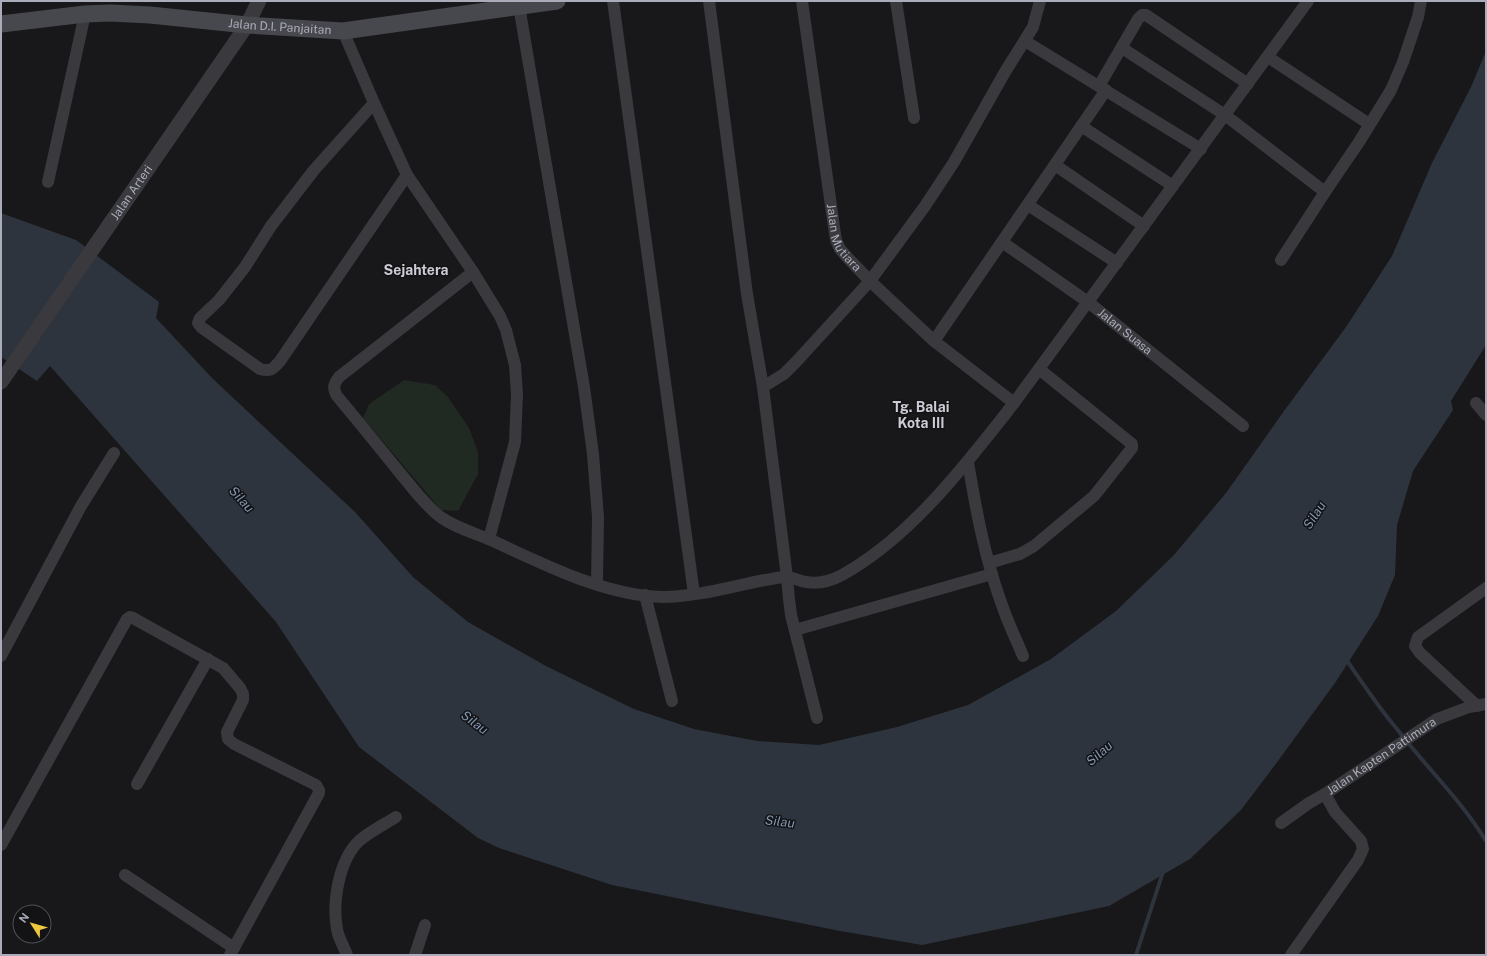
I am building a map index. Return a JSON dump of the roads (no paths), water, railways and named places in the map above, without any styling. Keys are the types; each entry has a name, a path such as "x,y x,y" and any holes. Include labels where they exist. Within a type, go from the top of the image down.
{"main road":[{"name":"Jalan D.I. Panjaitan","path":"1,24 85,14 150,15 247,25 343,32 557,1"}],"street":[{"name":"Jalan Arteri","path":"1,382 247,25 259,1"},
{"path":"613,1 694,594"},
{"path":"709,1 746,286 763,387 788,577 788,598 817,718"},
{"name":"Jalan Mutiara","path":"802,1 836,240 847,257 870,281 934,341 1014,403"},
{"path":"896,1 914,118"},
{"path":"763,387 784,374 870,281 925,206 954,162 1005,72 1033,27 1040,1"},
{"path":"473,272 339,377 334,384 334,390 409,484 430,508 442,518 546,566 597,584 645,595 665,597 694,594 770,579 788,577 806,582 819,582 841,575 872,555 899,533 933,500 968,462 1014,403 1117,264 1308,1"},
{"path":"1281,260 1359,142 1391,90 1403,62 1418,17 1421,1"},
{"path":"519,6 584,387 592,446 598,517 597,584"},
{"path":"48,182 85,14"},
{"path":"934,341 1081,126 1122,48 1138,19 1142,15 1146,15 1248,84"},
{"path":"343,32 407,175 473,272 500,316 506,330 515,365 517,394 516,442 489,539"},
{"path":"1025,41 1201,149"},
{"path":"1122,48 1226,115 1325,192"},
{"path":"1268,56 1369,124"},
{"path":"374,103 314,170 271,226 244,267 218,300 200,318 198,323 201,327 260,369 267,371 273,369 280,361 407,175"},
{"path":"1081,126 1173,186"},
{"path":"1055,164 1144,226"},
{"path":"1028,204 1117,264"},
{"name":"Jalan Suasa","path":"1002,242 1088,302 1243,426"},
{"path":"796,630 990,569 1034,546 1094,496 1132,448 1132,444 1039,369"},
{"path":"1476,403 1486,415"},
{"path":"1,656 81,506 114,454"},
{"path":"968,462 975,506 990,569 1002,605 1023,656"},
{"path":"1481,705 1420,653 1415,646 1418,638 1486,588"},
{"path":"645,595 672,701"},
{"path":"1,845 128,618 133,618 223,668 240,688 243,694 243,700 227,732 228,739 234,744 316,785 319,793 232,952 125,875"},
{"path":"137,784 208,659"},
{"name":"Jalan Kapten Pattimura","path":"1291,955 1358,860 1363,849 1361,841 1335,812 1325,794 1437,719 1469,707 1481,705"},
{"path":"1281,823 1309,803 1325,794"},
{"path":"347,955 337,929 336,895 340,879 350,854 359,841 396,817"},
{"path":"415,955 425,925"}],"water":[{"name":"Silau","path":"1486,51 1486,345 1451,401 1453,410 1413,471 1397,525 1395,575 1378,616 1335,683 1241,810 1190,859 1109,906 922,945 840,931 612,885 499,848 478,838 359,747 276,622 50,366 37,381 1,357 1,213 76,240 159,302 156,318 213,379 355,512 413,577 468,622 546,666 634,709 694,729 757,741 819,745 897,727 968,705 1051,659 1116,611 1173,556 1226,493 1346,327 1392,256 1432,163 1471,87"}],"waterway":[{"path":"1345,658 1383,712 1466,812 1486,841"},
{"path":"1136,955 1163,872"}],"district":[{"name":"Sejahtera","path":"416,270"},
{"name":"Tg. Balai Kota III","path":"921,416"}]}
